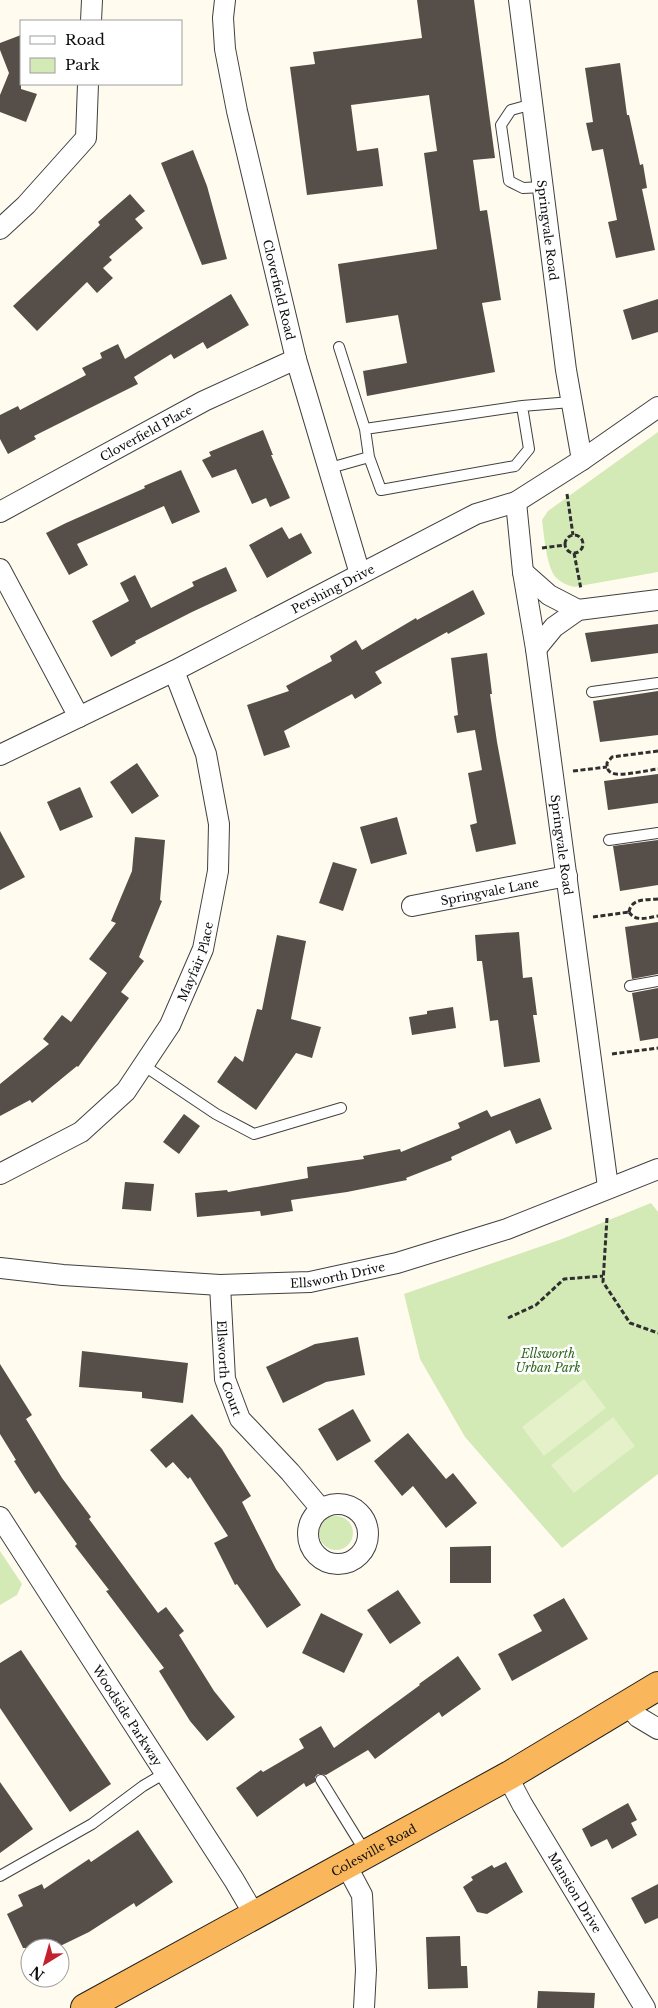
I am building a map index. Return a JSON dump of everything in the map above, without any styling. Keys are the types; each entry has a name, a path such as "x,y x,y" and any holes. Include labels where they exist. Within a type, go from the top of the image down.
{"highway":[{"name":"Colesville Road","path":"85,2008 510,1775 658,1686"}],"street":[{"path":"91,20 92,0"},
{"name":"Cloverfield Road","path":"225,0 223,18 225,49 236,111 296,359 360,574"},
{"name":"Springvale Road","path":"519,0 571,402 582,460"},
{"path":"0,229 26,205 86,138 88,85"},
{"name":"Cloverfield Place","path":"0,512 204,401 296,359"},
{"name":"Pershing Drive","path":"0,755 174,670 476,514 516,502 582,460 658,407"},
{"name":"Springvale Road","path":"516,502 523,572 536,649 608,1187"},
{"path":"0,569 79,717"},
{"path":"523,572 549,594 578,610"},
{"path":"536,649 554,628 578,610 658,600"},
{"name":"Mayfair Place","path":"0,1174 81,1132 126,1091 170,1025 202,949 218,871 218,824 206,754 174,670"},
{"name":"Springvale Lane","path":"412,906 567,876"},
{"name":"Ellsworth Drive","path":"1,1265 63,1275 220,1285 310,1282 397,1263 507,1229 608,1187 649,1174 658,1169"},
{"name":"Ellsworth Court","path":"220,1285 226,1379 240,1419 321,1508"},
{"name":"Woodside Parkway","path":"0,1517 234,1880 255,1916"},
{"path":"628,1705 638,1717 658,1729"},
{"name":"Mansion Drive","path":"510,1775 512,1785 522,1804 645,2008"},
{"path":"356,1859 362,1894 366,1970 364,2008"}],"lane":[{"path":"533,104 511,110 500,125 509,181 523,188 543,187"},
{"path":"339,347 365,429 369,457 381,490 515,466 528,449 522,406"},
{"path":"365,429 522,406 571,402"},
{"path":"330,468 369,457"},
{"path":"592,692 658,683"},
{"path":"608,840 658,833"},
{"path":"630,986 658,981"},
{"path":"143,1065 216,1114 254,1134 341,1108"},
{"path":"0,1876 92,1824 143,1786 165,1773"},
{"path":"321,1780 356,1859"}],"path":[{"path":"567,494 573,535"},
{"path":"565,545 568,537 573,535 579,536 583,543 579,551 574,553"},
{"path":"542,548 565,545"},
{"path":"565,545 568,550 574,553"},
{"path":"574,553 581,590"},
{"path":"658,751 612,757 607,762 610,772 616,774 658,769"},
{"path":"573,771 607,767"},
{"path":"658,899 635,902 630,906 629,912 633,918 637,919 658,916"},
{"path":"593,917 629,912"},
{"path":"612,1054 658,1048"},
{"path":"607,1218 603,1282 630,1323 658,1332"},
{"path":"508,1318 536,1305 564,1279 603,1276"}],"green space":[{"path":"658,432 658,572 574,587 561,581 551,570 542,520 548,511"},
{"name":"Ellsworth Urban Park","path":"651,1203 658,1212 658,1474 562,1548 465,1437 420,1359 404,1294 562,1239"},
{"path":"584,1379 606,1408 544,1456 522,1427"},
{"path":"613,1417 635,1446 574,1493 551,1465"},
{"path":"336,1516 348,1521 353,1533 348,1545 336,1550 324,1545 319,1533 324,1521"},
{"path":"0,1551 22,1584 17,1595 0,1605"}],"building":[{"path":"417,0 474,0 495,158 473,160 480,211 487,210 501,300 482,303 495,372 367,396 363,371 407,363 398,315 346,323 338,264 437,249 424,153 437,151 429,95 351,105 357,151 378,148 383,186 307,195 290,67 315,64 313,52 422,38"},
{"path":"20,35 21,89 37,94 26,122 0,112 0,95 9,73 0,50 0,43"},
{"path":"620,63 627,115 629,115 640,165 643,164 647,188 642,189 655,250 616,258 608,222 617,220 603,149 592,151 586,123 593,122 585,68"},
{"path":"193,150 207,186 227,259 202,265 161,163"},
{"path":"130,194 145,211 135,219 143,228 109,257 112,260 103,268 113,278 97,293 87,282 37,331 13,306 100,225 98,222"},
{"path":"231,294 249,325 207,349 203,342 174,359 171,354 134,377 138,384 34,436 36,439 8,454 0,439 0,415 18,406 20,410 86,375 82,368 102,358 100,353 118,344 125,359"},
{"path":"658,299 658,332 632,340 623,310"},
{"path":"263,430 273,455 271,455 290,498 270,507 266,498 252,504 236,469 212,478 202,460 211,456 209,452"},
{"path":"181,470 200,512 172,524 164,506 77,544 88,565 69,575 46,533"},
{"path":"282,527 289,539 301,533 312,553 267,578 249,545"},
{"path":"226,567 237,591 135,641 136,643 111,657 92,621 129,601 120,583 135,575 151,608 194,586 192,582"},
{"path":"473,590 485,614 448,634 447,632 375,672 382,683 355,699 352,694 284,731 290,747 264,756 247,705 289,691 286,686 332,661 330,656 356,640 362,650 416,618 417,620"},
{"path":"658,624 658,653 591,662 585,633"},
{"path":"487,653 492,694 490,694 497,742 516,844 476,852 470,825 477,823 468,773 482,770 475,730 457,733 454,716 458,715 451,658"},
{"path":"658,691 658,735 600,742 593,701"},
{"path":"137,763 159,796 132,814 110,782"},
{"path":"658,774 658,803 608,810 604,781"},
{"path":"80,787 93,817 60,831 47,802"},
{"path":"397,817 407,854 371,864 360,827"},
{"path":"0,831 25,877 0,890"},
{"path":"135,837 165,840 160,900 162,901 139,957 144,961 121,992 129,998 78,1067 32,1103 30,1100 0,1116 0,1084 49,1044 43,1039 62,1015 71,1022 107,973 89,959 116,923 111,921 132,871"},
{"path":"658,840 658,885 620,891 613,846"},
{"path":"333,862 357,869 343,911 319,903"},
{"path":"658,922 658,974 632,979 625,927"},
{"path":"519,932 523,978 532,977 537,1015 533,1015 540,1062 504,1067 498,1020 490,1021 482,961 477,961 475,935"},
{"path":"277,935 306,941 291,1019 321,1027 312,1058 296,1053 256,1110 217,1082 235,1056 243,1062 257,1009 262,1010"},
{"path":"658,988 658,1038 640,1041 632,993"},
{"path":"453,1007 456,1028 412,1035 409,1017 427,1014 427,1011"},
{"path":"540,1098 552,1129 516,1144 510,1130 451,1157 452,1160 406,1178 407,1180 347,1192 291,1200 293,1211 261,1216 260,1211 197,1217 195,1193 227,1190 228,1192 308,1178 307,1167 364,1159 363,1156 400,1149 401,1152 460,1128 458,1123 487,1110 491,1117"},
{"path":"184,1114 200,1126 179,1154 163,1142"},
{"path":"125,1182 154,1184 151,1211 122,1209"},
{"path":"358,1337 365,1375 326,1382 283,1403 266,1367 315,1344"},
{"path":"82,1351 188,1363 183,1403 142,1398 142,1392 79,1387"},
{"path":"0,1364 32,1415 26,1419 62,1478 91,1517 89,1519 158,1613 166,1607 184,1631 179,1635 214,1691 235,1717 207,1741 190,1721 159,1671 164,1668 106,1591 109,1590 75,1546 77,1544 39,1491 35,1494 14,1461 16,1460 0,1434"},
{"path":"353,1409 371,1441 337,1461 318,1429"},
{"path":"192,1414 222,1449 251,1496 242,1502 276,1569 301,1605 267,1628 237,1584 235,1585 214,1543 228,1536 190,1477 188,1479 173,1462 166,1468 150,1450"},
{"path":"408,1433 446,1479 453,1473 477,1503 446,1528 413,1486 402,1496 374,1461"},
{"path":"491,1546 491,1583 450,1583 450,1547"},
{"path":"398,1590 421,1623 390,1644 367,1610"},
{"path":"564,1598 588,1639 512,1681 498,1654 542,1631 533,1615"},
{"path":"321,1613 363,1634 344,1673 302,1653"},
{"path":"21,1650 111,1784 70,1812 0,1708 0,1663"},
{"path":"458,1656 481,1689 442,1717 439,1712 375,1759 368,1750 326,1775 318,1774 315,1777 315,1782 306,1787 304,1783 257,1817 236,1788 261,1770 263,1772 304,1748 299,1739 321,1726 334,1748"},
{"path":"0,1782 33,1829 0,1853"},
{"path":"628,1803 637,1820 631,1823 637,1835 612,1849 607,1839 591,1847 582,1829"},
{"path":"138,1830 173,1882 136,1907 134,1903 89,1932 70,1941 70,1938 20,1938 20,1942 7,1914 23,1906 18,1895 42,1884 44,1889 89,1859 91,1862"},
{"path":"506,1862 523,1892 487,1914 477,1912 463,1887 473,1880 471,1877 492,1865 494,1868"},
{"path":"658,1884 658,1918 645,1924 631,1898"},
{"path":"460,1936 461,1966 467,1966 468,1988 428,1989 426,1937"},
{"path":"538,1991 595,1993 594,2008 537,2008"}]}
